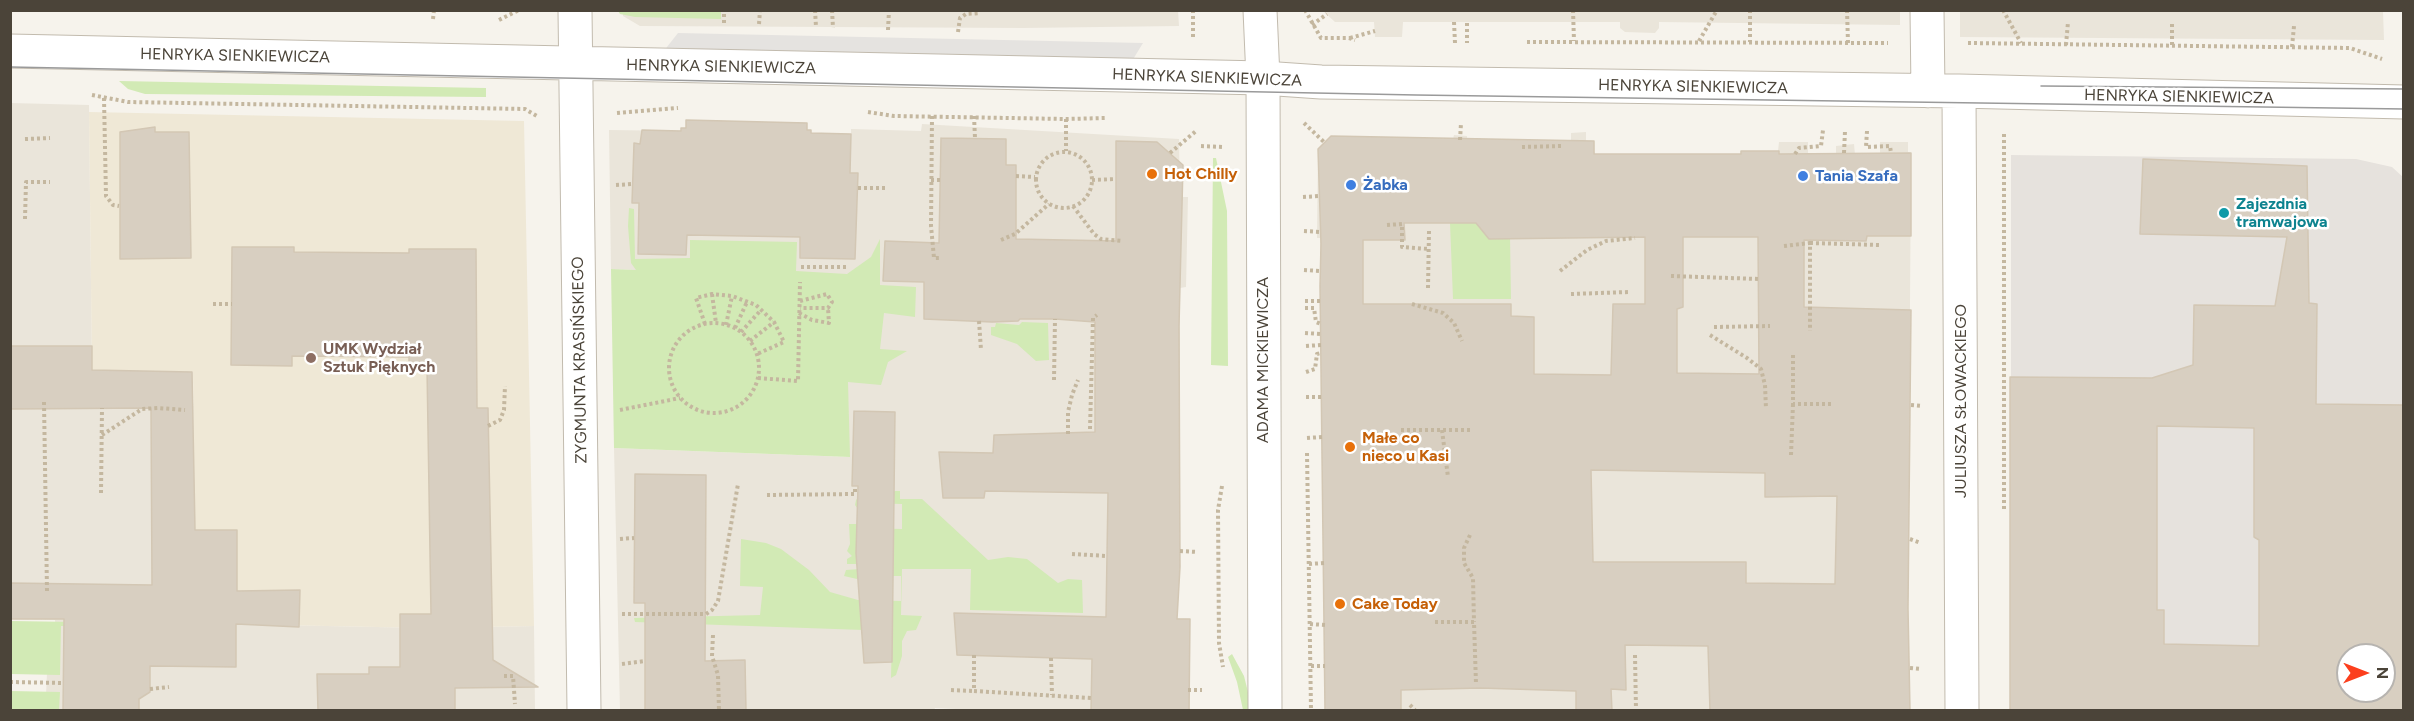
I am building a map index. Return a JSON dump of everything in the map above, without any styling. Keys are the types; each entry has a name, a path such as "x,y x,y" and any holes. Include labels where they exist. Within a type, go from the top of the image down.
{"street":[{"name":"ZYGMUNTA KRASIŃSKIEGO","path":"575,10 584,711"},
{"name":"ADAMA MICKIEWICZA","path":"1260,10 1263,78 1265,711"},
{"name":"JULIUSZA SŁOWACKIEGO","path":"1927,10 1943,91 1962,711"},
{"name":"HENRYKA SIENKIEWICZA","path":"10,51 1263,78 1321,82 1943,91 2403,102"}],"path":[{"path":"433,19 434,10"},
{"path":"498,20 519,10"},
{"path":"724,10 724,23"},
{"path":"759,24 760,10"},
{"path":"815,10 816,27"},
{"path":"832,10 833,28"},
{"path":"888,30 889,10"},
{"path":"1193,10 1193,44"},
{"path":"1305,10 1321,38 1349,38 1375,31"},
{"path":"1573,10 1574,41"},
{"path":"1698,42 1717,10"},
{"path":"1750,10 1750,42"},
{"path":"1847,10 1848,43"},
{"path":"2003,10 2021,43"},
{"path":"958,32 960,18 966,14 980,13"},
{"path":"1312,25 1327,14"},
{"path":"1454,22 1455,43"},
{"path":"2066,45 2068,22"},
{"path":"1467,23 1467,43"},
{"path":"2172,24 2172,46"},
{"path":"2292,48 2294,26"},
{"path":"1349,38 1359,42"},
{"path":"1524,42 1892,43"},
{"path":"1444,43 1478,43"},
{"path":"1963,43 2349,48 2384,60"},
{"path":"81,93 128,102 525,109 536,116"},
{"path":"104,98 106,196 113,205 119,206"},
{"path":"860,111 894,116 1066,119 1111,117"},
{"path":"932,116 931,226 934,258 939,258"},
{"path":"974,116 975,138"},
{"path":"1294,123 1304,123 1313,116"},
{"path":"1066,119 1066,151"},
{"path":"1460,140 1461,120"},
{"path":"1303,133 1304,123"},
{"path":"1304,123 1324,142"},
{"path":"1795,154 1799,148 1821,146 1823,130"},
{"path":"1170,153 1196,131"},
{"path":"1844,153 1845,131"},
{"path":"1867,131 1866,147 1890,146 1891,153"},
{"path":"2004,134 2004,515"},
{"path":"25,139 50,138"},
{"path":"1201,146 1217,146"},
{"path":"1522,147 1563,146"},
{"path":"1066,151 1084,158 1089,166 1092,180 1088,194 1082,202 1064,208 1049,204 1040,194 1035,177 1042,161 1049,155 1066,151"},
{"path":"1016,176 1035,177"},
{"path":"1092,180 1116,179"},
{"path":"931,180 940,180"},
{"path":"25,219 26,182 50,182"},
{"path":"858,188 888,188"},
{"path":"1303,197 1320,196"},
{"path":"1001,240 1015,234 1049,204"},
{"path":"1073,206 1094,234 1101,239 1122,240"},
{"path":"1386,225 1402,224 1402,247 1429,249"},
{"path":"1303,231 1321,232"},
{"path":"1428,288 1429,231"},
{"path":"1560,271 1587,250 1606,241 1635,238"},
{"path":"1810,243 1810,331"},
{"path":"1784,246 1810,243 1880,244"},
{"path":"801,267 848,267"},
{"path":"1304,270 1320,271"},
{"path":"1671,276 1759,279"},
{"path":"758,378 798,381 800,282"},
{"path":"1571,294 1629,292"},
{"path":"712,294 716,323"},
{"path":"705,324 696,298 712,294 732,296 761,310 774,322 784,342 757,354"},
{"path":"800,301 827,294 832,302 828,308 829,323 812,320 800,311"},
{"path":"726,325 732,296"},
{"path":"1305,316 1305,299 1320,301"},
{"path":"735,328 747,302"},
{"path":"213,304 232,304"},
{"path":"1412,304 1443,313 1454,323 1462,341"},
{"path":"800,311 828,308"},
{"path":"1305,308 1314,308 1316,322 1321,324"},
{"path":"741,332 761,310"},
{"path":"1090,429 1093,318 1097,315"},
{"path":"1054,380 1055,319"},
{"path":"979,321 981,350"},
{"path":"750,341 774,322"},
{"path":"716,323 735,328 750,341 757,354 760,364 753,392 744,403 732,410 718,413 704,412 680,398 672,385 669,369 672,354 679,340 690,330 705,324 716,323"},
{"path":"1305,325 1306,355"},
{"path":"1714,327 1770,327"},
{"path":"1305,333 1321,334"},
{"path":"1710,334 1761,369 1765,385 1766,409"},
{"path":"1306,346 1321,345"},
{"path":"1306,372 1315,369 1317,354 1321,353"},
{"path":"1791,455 1793,355"},
{"path":"1306,363 1306,381"},
{"path":"1068,434 1068,412 1078,380"},
{"path":"488,426 500,420 504,410 505,387"},
{"path":"1306,389 1306,408"},
{"path":"1306,397 1322,397"},
{"path":"615,411 680,398"},
{"path":"44,402 47,591"},
{"path":"1793,404 1834,404"},
{"path":"101,493 102,408"},
{"path":"102,435 142,409 185,410"},
{"path":"1307,428 1311,711"},
{"path":"1401,430 1470,430"},
{"path":"1442,430 1448,477"},
{"path":"1307,438 1322,437"},
{"path":"634,614 706,614 712,610 718,602 738,484"},
{"path":"766,495 855,494 855,486"},
{"path":"1470,535 1464,548 1464,563 1473,578 1476,684"},
{"path":"1180,551 1198,552"},
{"path":"1072,554 1107,556"},
{"path":"1309,564 1324,563"},
{"path":"1435,622 1474,622"},
{"path":"1310,624 1325,625"},
{"path":"713,635 712,656 717,675 718,711"},
{"path":"974,655 974,691"},
{"path":"1635,655 1636,711"},
{"path":"1051,658 1052,696"},
{"path":"621,664 645,662"},
{"path":"1311,666 1325,666"},
{"path":"504,676 513,676 515,704"},
{"path":"10,682 63,683"},
{"path":"150,689 169,687"},
{"path":"951,690 1091,698"},
{"path":"1188,690 1202,690"},
{"path":"1410,705 1415,711"}],"shaded area":[{"path":"1178,10 1179,26 1023,28 640,26 623,16 623,11"},
{"path":"1323,11 1900,11 1900,25 1659,22 1659,28 1655,33 1625,32 1620,28 1620,22 1403,22 1402,37 1375,37 1374,22 1335,22"},
{"path":"1960,11 2383,11 2384,40 1960,37"},
{"path":"678,33 1143,43 1121,79 648,71"},
{"path":"11,103 89,105 92,370 193,372 193,400 226,624 428,628 534,626 535,710 52,710 46,695 47,673 54,673 55,620 11,619"},
{"name":"UMK Wydział Sztuk Pięknych","path":"89,112 524,121 534,626 428,628 226,624 195,558 193,372 92,370"},
{"path":"686,120 807,123 807,130 811,130 811,133 851,134 851,129 921,131 922,124 1179,139 1180,197 1188,197 1186,287 1180,288 1180,489 1177,618 1190,619 1190,710 935,708 934,710 620,710 614,448 849,457 846,279 611,269 609,130 681,131 681,128 686,128"},
{"path":"1586,132 1586,141 1594,141 1595,154 1740,154 1741,151 1778,151 1779,142 1808,142 1808,153 1811,155 1836,155 1836,146 1854,144 1855,155 1880,154 1880,142 1908,142 1908,152 1911,153 1908,608 1910,710 1325,710 1320,238 1317,238 1318,149 1331,136 1453,139 1454,135 1467,136 1467,139 1473,140 1511,139 1511,154 1562,154 1571,140 1571,133"},
{"path":"2011,155 2356,159 2392,167 2404,178 2403,710 2011,710"}],"green space":[{"path":"618,11 721,11 721,19 635,17 620,14"},
{"path":"119,81 486,88 486,97 145,94 128,89"},
{"path":"1213,158 1216,158 1227,211 1228,366 1211,365"},
{"path":"629,208 634,209 635,259 690,258 690,240 797,242 796,271 847,274 871,257 880,239 880,285 916,287 915,317 884,313 880,349 907,351 888,362 881,385 848,382 850,457 614,448 611,269 636,270 631,263"},
{"path":"1450,223 1476,223 1510,236 1511,299 1453,299"},
{"path":"1022,322 1048,323 1049,360 1036,361 1017,344 991,335 991,327 995,327 996,323 1019,325"},
{"path":"864,491 891,494 894,491 900,491 900,499 922,499 988,560 1008,557 1027,559 1058,583 1068,579 1082,580 1083,613 970,610 971,569 902,569 901,615 922,616 916,630 907,631 902,641 902,656 896,675 891,678 892,631 635,622 634,618 760,615 763,587 740,586 741,539 766,543 781,549 809,570 830,592 858,600 901,601 901,576 858,576 857,579 844,576 846,570 860,569 861,566 847,564 847,559 852,556 847,551 850,544 849,524 863,524 864,528 902,529 902,504 863,503 858,509 855,505 856,500"},
{"path":"11,621 138,623 138,627 61,626 60,675 11,674"},
{"path":"1232,654 1244,676 1250,710 1243,710 1237,682 1228,657"},
{"path":"11,691 60,692 59,710 11,710"}],"building":[{"path":"686,120 807,123 807,130 811,130 811,133 851,134 850,173 858,173 855,259 800,258 800,237 687,235 686,255 638,254 639,203 632,203 634,143 640,144 642,130 681,131 681,128 686,128"},
{"path":"155,127 155,132 189,132 191,258 120,259 120,132"},
{"path":"1331,136 1594,141 1594,154 1741,154 1741,151 1779,151 1779,154 1911,153 1911,236 1867,236 1866,241 1804,240 1804,307 1911,310 1908,608 1910,711 1710,711 1708,646 1625,645 1626,690 1611,689 1612,711 1576,711 1576,691 1480,688 1401,690 1401,711 1325,711 1321,244 1318,149","holes":["1404,223 1476,223 1489,239 1645,237 1645,304 1613,304 1611,375 1534,374 1534,317 1511,316 1511,304 1363,304 1363,240 1405,240","1683,237 1758,237 1759,374 1677,373 1677,309 1683,307","1591,470 1765,473 1765,497 1837,496 1835,584 1746,583 1746,562 1593,562"]},
{"path":"941,138 1006,139 1006,165 1016,165 1016,239 1116,241 1116,141 1157,142 1183,165 1179,326 1180,567 1177,619 1190,619 1189,711 1091,711 1092,659 957,655 954,613 1106,617 1108,493 985,491 984,498 943,498 939,452 993,453 994,435 1095,432 1095,322 1055,319 992,322 924,319 924,282 883,281 885,241 939,243"},
{"path":"2143,159 2307,166 2309,303 2317,304 2316,404 2403,405 2403,711 2010,711 2010,377 2152,378 2193,365 2194,305 2275,306 2287,237 2140,234","holes":["2157,426 2254,428 2254,537 2259,540 2259,646 2164,644 2164,610 2157,610"]},
{"path":"232,247 294,247 294,252 409,253 409,249 476,249 477,408 488,408 493,660 538,687 455,688 455,711 318,711 317,674 369,674 369,667 400,667 400,614 431,614 427,368 409,368 409,357 292,356 292,366 231,365"},
{"path":"10,346 92,346 92,370 192,372 195,530 237,530 237,591 300,590 299,627 236,624 236,667 150,666 150,692 139,699 139,711 63,711 64,619 10,619 10,583 152,585 151,408 10,409"},
{"path":"854,411 895,412 892,662 864,663 856,553 858,486 852,486"},
{"path":"635,474 706,475 705,661 745,660 746,711 645,711 645,603 634,603"}],"tram line":[{"path":"10,67 1416,95 2404,109"},
{"path":"2041,86 2404,89"}],"place":[{"name":"Hot Chilly","path":"1152,174"},
{"name":"Tania Szafa","path":"1803,176"},
{"name":"Żabka","path":"1351,185"},
{"name":"Zajezdnia tramwajowa","path":"2224,213"},
{"name":"UMK Wydział Sztuk Pięknych","path":"311,358"},
{"name":"Małe co nieco u Kasi","path":"1350,447"},
{"name":"Cake Today","path":"1340,604"}]}
